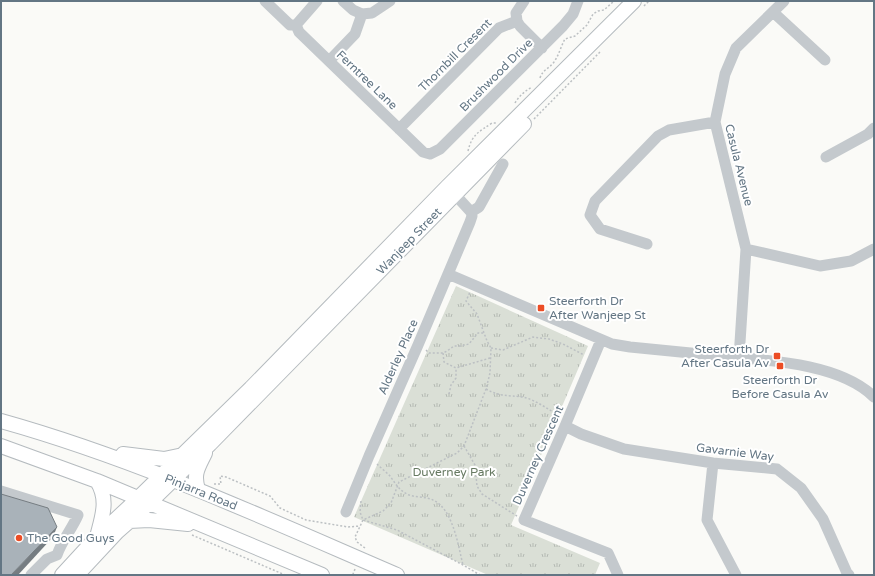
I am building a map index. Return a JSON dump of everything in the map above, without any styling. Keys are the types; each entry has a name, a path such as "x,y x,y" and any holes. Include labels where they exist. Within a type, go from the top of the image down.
{"main road":[{"name":"Wanjeep Street","path":"167,478 184,455 255,391 451,191 641,3"},
{"name":"Wanjeep Street","path":"167,478 210,444 255,391"},
{"name":"Pinjarra Road","path":"1,420 87,448 167,478 203,487 397,575"},
{"path":"203,487 196,481 196,472 210,444"},
{"path":"1,446 97,481 322,575"},
{"path":"87,448 157,459 184,455"},
{"path":"62,575 96,537 144,501 167,478"},
{"path":"96,537 104,500 101,488 97,481"},
{"path":"77,575 105,544 129,521 144,501"},
{"path":"129,521 149,520 175,522 216,530"}],"street":[{"path":"265,1 290,25 296,25 317,1"},
{"path":"343,1 353,10 362,14 372,13 390,1"},
{"path":"524,1 516,13 517,20 520,26 542,48"},
{"name":"Brushwood Drive","path":"423,152 430,154 440,149 563,26 573,14 578,1"},
{"name":"Casula Avenue","path":"739,358 746,248 715,122 725,74 736,48 784,1"},
{"path":"773,12 825,60"},
{"path":"329,61 355,34 362,14"},
{"name":"Thornbill Cresent","path":"399,129 499,28 517,20"},
{"name":"Ferntree Lane","path":"296,25 299,32 423,152"},
{"path":"647,244 600,229 590,215 595,201 658,136 669,130 715,122"},
{"path":"826,157 872,134"},
{"name":"Alderley Place","path":"346,512 470,222 472,216 471,212 479,207 503,164"},
{"path":"451,191 471,212"},
{"path":"746,248 820,266 851,261 874,249"},
{"path":"448,274 601,340 630,348 781,362 807,367 853,382 873,393"},
{"name":"Duverney Crescent","path":"601,340 524,520 608,553 618,575"},
{"name":"Gavarnie Way","path":"566,423 581,434 624,449 713,464 777,469 801,488 823,519 847,573 850,575"},
{"path":"713,464 707,520 736,575"},
{"path":"1,492 78,516 57,554 47,559 31,575"}],"path":[{"path":"536,82 540,79 543,71 554,62 565,39 575,36 587,25 593,14 598,10 604,10 614,1"},
{"path":"641,3 649,1"},
{"path":"533,120 599,52"},
{"path":"514,105 517,99 533,86"},
{"path":"468,152 470,141 477,133 492,123 499,124"},
{"path":"365,548 357,542 355,537 363,520 383,511 391,504 399,482 457,453 464,446 486,389 490,373 491,358 491,348 487,342 477,314 466,301 473,285"},
{"path":"418,345 429,353 443,353 454,346 469,344 478,332 484,333"},
{"path":"491,348 503,350 533,338 549,339 587,356"},
{"path":"443,353 444,362 456,368 491,358"},
{"path":"449,394 451,386 456,378 456,368"},
{"path":"486,389 494,394 524,398 566,423"},
{"path":"464,446 475,465 477,486 482,494 520,518 520,513"},
{"path":"369,456 390,477 397,487 407,494 427,497 435,500 444,508 449,517 463,564"},
{"path":"203,487 221,484 220,476 226,477 270,496 280,508 306,520 348,527 360,526"},
{"path":"363,520 397,530 463,564 480,575"},
{"path":"187,532 285,575"},
{"path":"355,569 353,574 357,575"}],"green space":[{"name":"Duverney Park","path":"456,286 588,346 511,525 600,563 595,575 488,575 354,517"}],"building":[{"path":"1,494 48,508 57,527 11,575 1,575"}],"place":[{"name":"Steerforth Dr After Wanjeep St","path":"541,308"},
{"name":"Steerforth Dr After Casula Av","path":"777,356"},
{"name":"Steerforth Dr Before Casula Av","path":"780,366"},
{"name":"The Good Guys","path":"19,538"}]}
